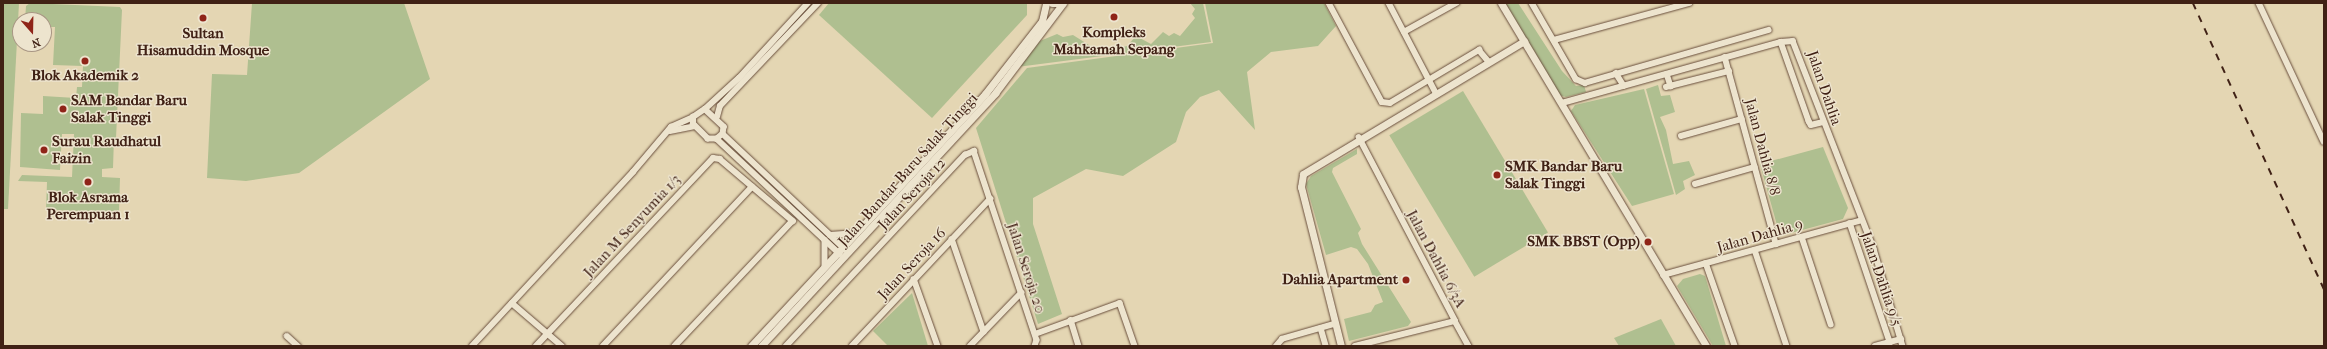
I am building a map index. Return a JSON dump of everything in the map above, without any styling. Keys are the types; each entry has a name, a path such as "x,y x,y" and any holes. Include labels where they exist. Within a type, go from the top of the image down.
{"main road":[{"name":"Jalan Bandar Baru Salak Tinggi","path":"751,346 985,94 1042,21 1046,3"},
{"path":"1052,3 1062,3"},
{"name":"Jalan Bandar Baru Salak Tinggi","path":"761,346 847,256 995,93 1062,3"},
{"path":"1501,3 1706,346"},
{"path":"1341,346 1334,324 1301,180 1307,169 1524,41"}],"street":[{"path":"472,346 670,131 675,123 693,117 705,109 739,78 808,3"},
{"path":"717,117 720,106 818,3"},
{"path":"1329,3 1382,102 1390,103 1479,50 1488,62"},
{"path":"1389,3 1436,93"},
{"path":"1404,32 1456,3"},
{"path":"1532,3 1580,82 1769,30"},
{"path":"1554,40 1689,3"},
{"path":"2259,3 2324,142"},
{"name":"Jalan Dahlia","path":"1781,42 1793,41 1797,46 1823,122 1862,220 1903,346"},
{"path":"1562,103 1781,42 1809,121 1815,125 1823,122"},
{"name":"Jalan Dahlia 8/8","path":"1725,57 1776,244"},
{"path":"1667,74 1668,87 1729,71"},
{"path":"1616,73 1624,86"},
{"path":"705,109 717,117 724,127 723,134 717,139"},
{"path":"693,117 695,126 708,138 717,139 825,240 847,256"},
{"path":"1681,136 1742,119"},
{"path":"670,131 695,126"},
{"path":"723,134 830,235 840,250"},
{"name":"Jalan Dahlia 6/3A","path":"1355,346 1455,321 1359,138"},
{"name":"Jalan Seroja 12","path":"786,346 969,152 976,153 990,198"},
{"name":"Jalan M Senyumia 1/3","path":"536,346 713,158 720,159 752,186"},
{"path":"1695,184 1755,167"},
{"path":"604,346 752,186 792,221 675,346"},
{"name":"Jalan Seroja 16","path":"852,346 990,198"},
{"name":"Jalan Seroja 20","path":"990,198 1035,334 1035,346"},
{"name":"Jalan Dahlia 9","path":"1664,275 1862,220"},
{"name":"Jalan Dahlia 9/5","path":"1850,223 1890,342"},
{"path":"830,235 857,233"},
{"path":"1802,237 1830,324"},
{"path":"952,239 984,332"},
{"path":"825,240 825,266"},
{"path":"1755,250 1787,346"},
{"path":"1706,263 1735,346"},
{"path":"914,279 938,346"},
{"path":"970,346 1021,293"},
{"path":"1035,334 1116,302 1123,306 1135,346"},
{"path":"512,303 562,346"},
{"path":"1071,320 1079,346"},
{"path":"1455,321 1469,346"},
{"path":"1276,346 1282,339 1334,324"},
{"path":"1321,328 1326,346"},
{"path":"287,336 298,346"},
{"path":"1875,346 1901,339"}],"green space":[{"path":"3,3 19,3 19,12 12,12 12,52 16,52 8,209 3,209"},
{"path":"30,3 120,7 122,10 116,138 114,138 113,168 102,169 102,177 120,178 119,212 46,210 47,182 18,181 22,175 72,177 74,134 62,134 60,170 20,167 21,113 43,114 43,96 76,98 77,87 82,87 83,66 53,65 55,27 52,27 52,12 26,12 26,6"},
{"path":"252,3 404,3 430,79 299,173 246,181 207,178 212,74 247,75"},
{"path":"829,3 1027,3 1027,15 932,118 819,15"},
{"path":"1190,3 1203,3 1211,42 1017,67 1040,41 1057,34 1063,37 1073,35 1100,52 1127,46 1136,36 1151,44 1163,32 1169,36 1174,33 1180,36 1195,18 1192,14 1195,9"},
{"path":"1205,3 1324,3 1336,26 1318,46 1271,52 1247,72 1255,130 1219,90 1200,97 1186,112 1176,142 1123,176 1086,169 1033,198 1033,224 1062,314 1038,324 976,128 1027,68 1213,43"},
{"path":"1503,3 1518,3 1562,71 1576,86 1584,85 1586,92 1566,97 1558,95"},
{"path":"1658,85 1661,96 1670,95 1675,112 1660,117 1666,130 1673,164 1689,161 1695,175 1683,181 1685,189 1676,195 1646,89"},
{"path":"1644,89 1674,194 1632,206 1571,111 1575,105"},
{"path":"1463,91 1548,232 1474,277 1389,135"},
{"path":"1823,147 1848,208 1843,219 1780,236 1760,164"},
{"path":"1357,149 1357,154 1333,168 1332,172 1361,229 1358,233 1362,244 1411,322 1408,326 1349,341 1344,319 1371,312 1375,305 1383,302 1368,264 1357,249 1351,247 1326,255 1306,184 1311,176"},
{"path":"1700,274 1705,276 1726,346 1713,346 1677,286 1683,279"},
{"path":"912,293 928,346 888,346 873,331"},
{"path":"1661,319 1676,346 1619,346 1614,338"}],"railway":[{"path":"2193,3 2324,289"}],"place":[{"name":"Kompleks Mahkamah Sepang","path":"1114,17"},
{"name":"Sultan Hisamuddin Mosque","path":"203,18"},
{"name":"Blok Akademik 2","path":"85,61"},
{"name":"SAM Bandar Baru Salak Tinggi","path":"63,109"},
{"name":"Surau Raudhatul Faizin","path":"44,150"},
{"name":"SMK Bandar Baru Salak Tinggi","path":"1497,175"},
{"name":"Blok Asrama Perempuan 1","path":"88,182"},
{"name":"SMK BBST (Opp)","path":"1648,242"},
{"name":"Dahlia Apartment","path":"1406,280"}]}
